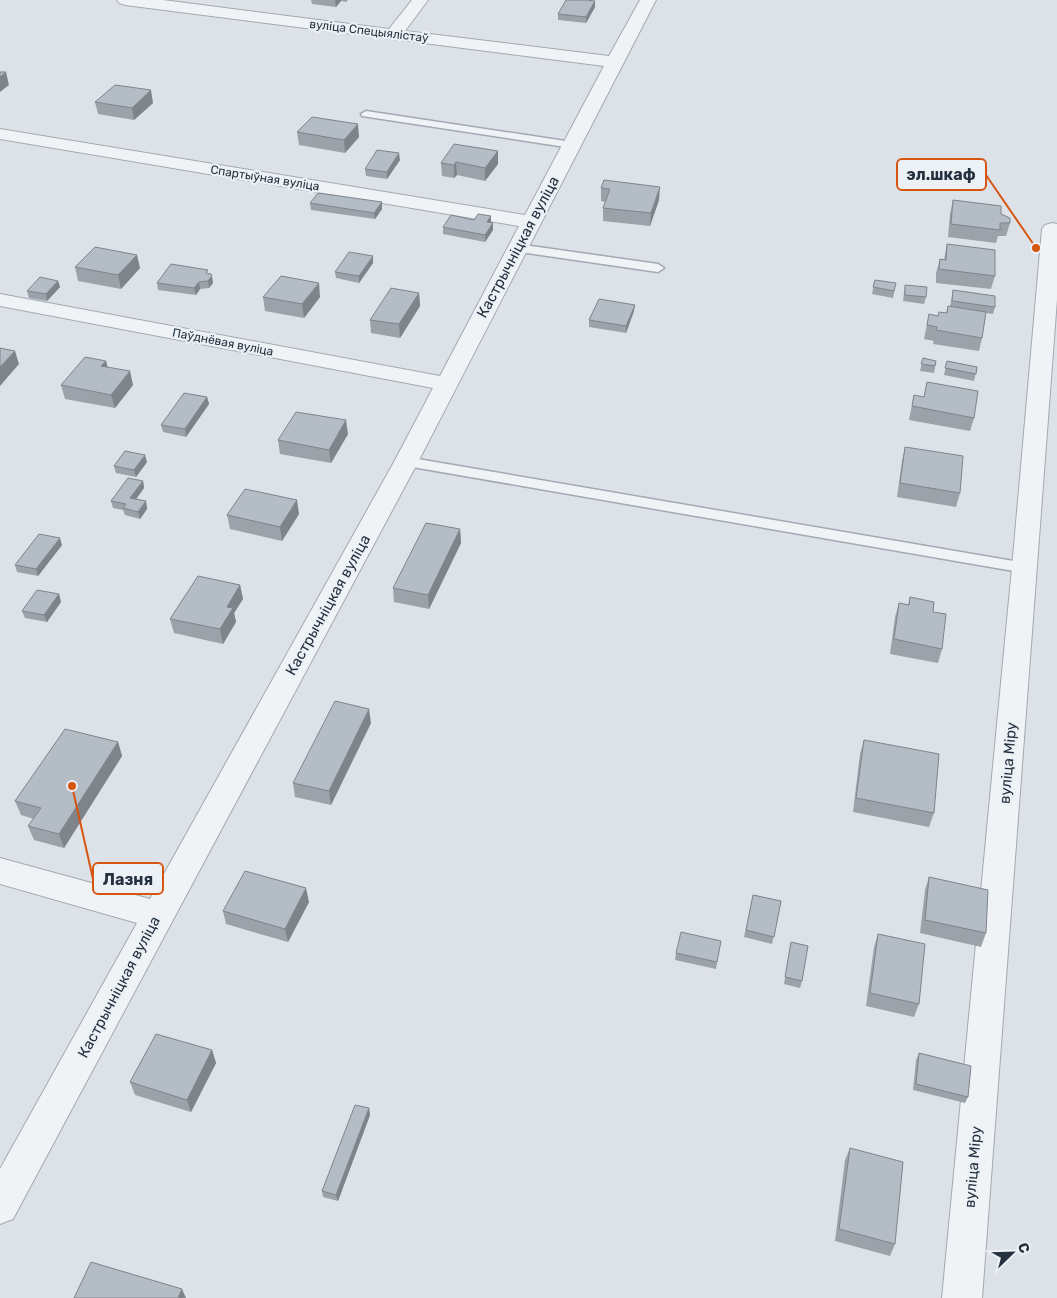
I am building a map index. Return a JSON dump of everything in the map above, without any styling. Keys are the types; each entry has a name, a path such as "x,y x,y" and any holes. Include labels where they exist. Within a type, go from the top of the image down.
{"street":[{"name":"вуліца Спецыялістаў","path":"125,0 614,62"},
{"path":"393,35 420,0"},
{"name":"Кастрычніцкая вуліца","path":"0,1206 406,462 530,222 648,0"},
{"name":"Спартыўная вуліца","path":"0,134 530,222"},
{"name":"вуліца Міру","path":"962,1298 1025,568 1052,229"},
{"name":"Паўднёвая вуліца","path":"0,300 447,384"},
{"path":"0,871 158,915"}],"lane":[{"path":"366,114 572,145"},
{"path":"517,248 658,268"},
{"path":"406,462 1025,568"}],"building":[{"path":"566,0 595,1 586,17 558,14"},
{"path":"115,85 151,90 132,108 95,102"},
{"path":"312,117 358,124 344,140 297,132"},
{"path":"454,144 498,151 485,168 456,162 454,165 441,163"},
{"path":"377,150 399,153 387,172 365,169"},
{"path":"604,180 660,187 651,213 603,208 610,189 601,188"},
{"path":"318,193 382,202 374,213 310,203"},
{"path":"953,200 1001,206 1001,214 1010,218 1010,223 1000,223 1000,230 951,224"},
{"path":"478,214 491,216 487,222 493,223 485,235 443,227 451,215 474,220"},
{"path":"947,244 995,250 995,276 939,269 940,259 946,260"},
{"path":"95,247 137,255 118,275 75,267"},
{"path":"349,252 373,256 359,276 335,272"},
{"path":"171,264 208,270 206,273 212,276 208,281 199,282 194,288 157,283"},
{"path":"281,276 319,283 302,304 263,297"},
{"path":"40,277 58,281 46,294 27,291"},
{"path":"875,280 896,283 894,291 873,287"},
{"path":"905,285 927,287 926,297 905,295"},
{"path":"391,288 419,293 399,324 370,320"},
{"path":"953,290 995,296 995,307 952,301"},
{"path":"599,299 635,305 626,326 589,320"},
{"path":"948,306 986,312 982,338 936,330 937,327 927,325 929,314 938,316 939,312 947,313"},
{"path":"0,348 15,351 0,367"},
{"path":"85,357 106,361 101,366 130,371 111,395 61,385"},
{"path":"923,358 936,361 935,366 921,364"},
{"path":"947,361 977,367 976,374 945,368"},
{"path":"927,382 978,391 974,418 912,406 914,395 924,397"},
{"path":"184,393 207,397 185,429 161,425"},
{"path":"296,412 346,420 329,450 278,440"},
{"path":"905,447 963,456 960,493 900,483"},
{"path":"125,451 145,455 134,470 114,466"},
{"path":"128,478 143,481 130,498 146,501 138,512 123,508 126,504 111,501"},
{"path":"245,489 297,500 280,527 227,515"},
{"path":"426,523 460,529 428,595 393,588"},
{"path":"39,534 60,538 36,569 15,565"},
{"path":"198,576 240,585 227,607 233,608 220,629 170,619"},
{"path":"37,590 59,594 44,615 22,611"},
{"path":"910,597 934,602 933,612 946,614 942,649 894,639 899,603 909,605"},
{"path":"335,701 369,709 329,791 293,783"},
{"path":"65,729 118,742 59,834 28,826 41,808 15,801"},
{"path":"864,740 939,754 934,813 856,798"},
{"path":"245,871 306,888 285,929 223,911"},
{"path":"929,877 988,890 986,933 925,920"},
{"path":"753,895 781,901 774,937 746,930"},
{"path":"681,932 721,941 717,962 676,953"},
{"path":"878,934 925,944 919,1004 870,993"},
{"path":"791,942 808,946 802,981 785,977"},
{"path":"156,1034 212,1050 187,1100 130,1082"},
{"path":"919,1053 971,1066 968,1097 916,1084"},
{"path":"355,1105 369,1108 336,1195 322,1191"},
{"path":"850,1148 903,1162 895,1244 839,1229"},
{"path":"91,1262 182,1289 178,1298 74,1298"}],"place":[{"name":"эл.шкаф","path":"1036,248"},
{"name":"Лазня","path":"72,786"}]}
